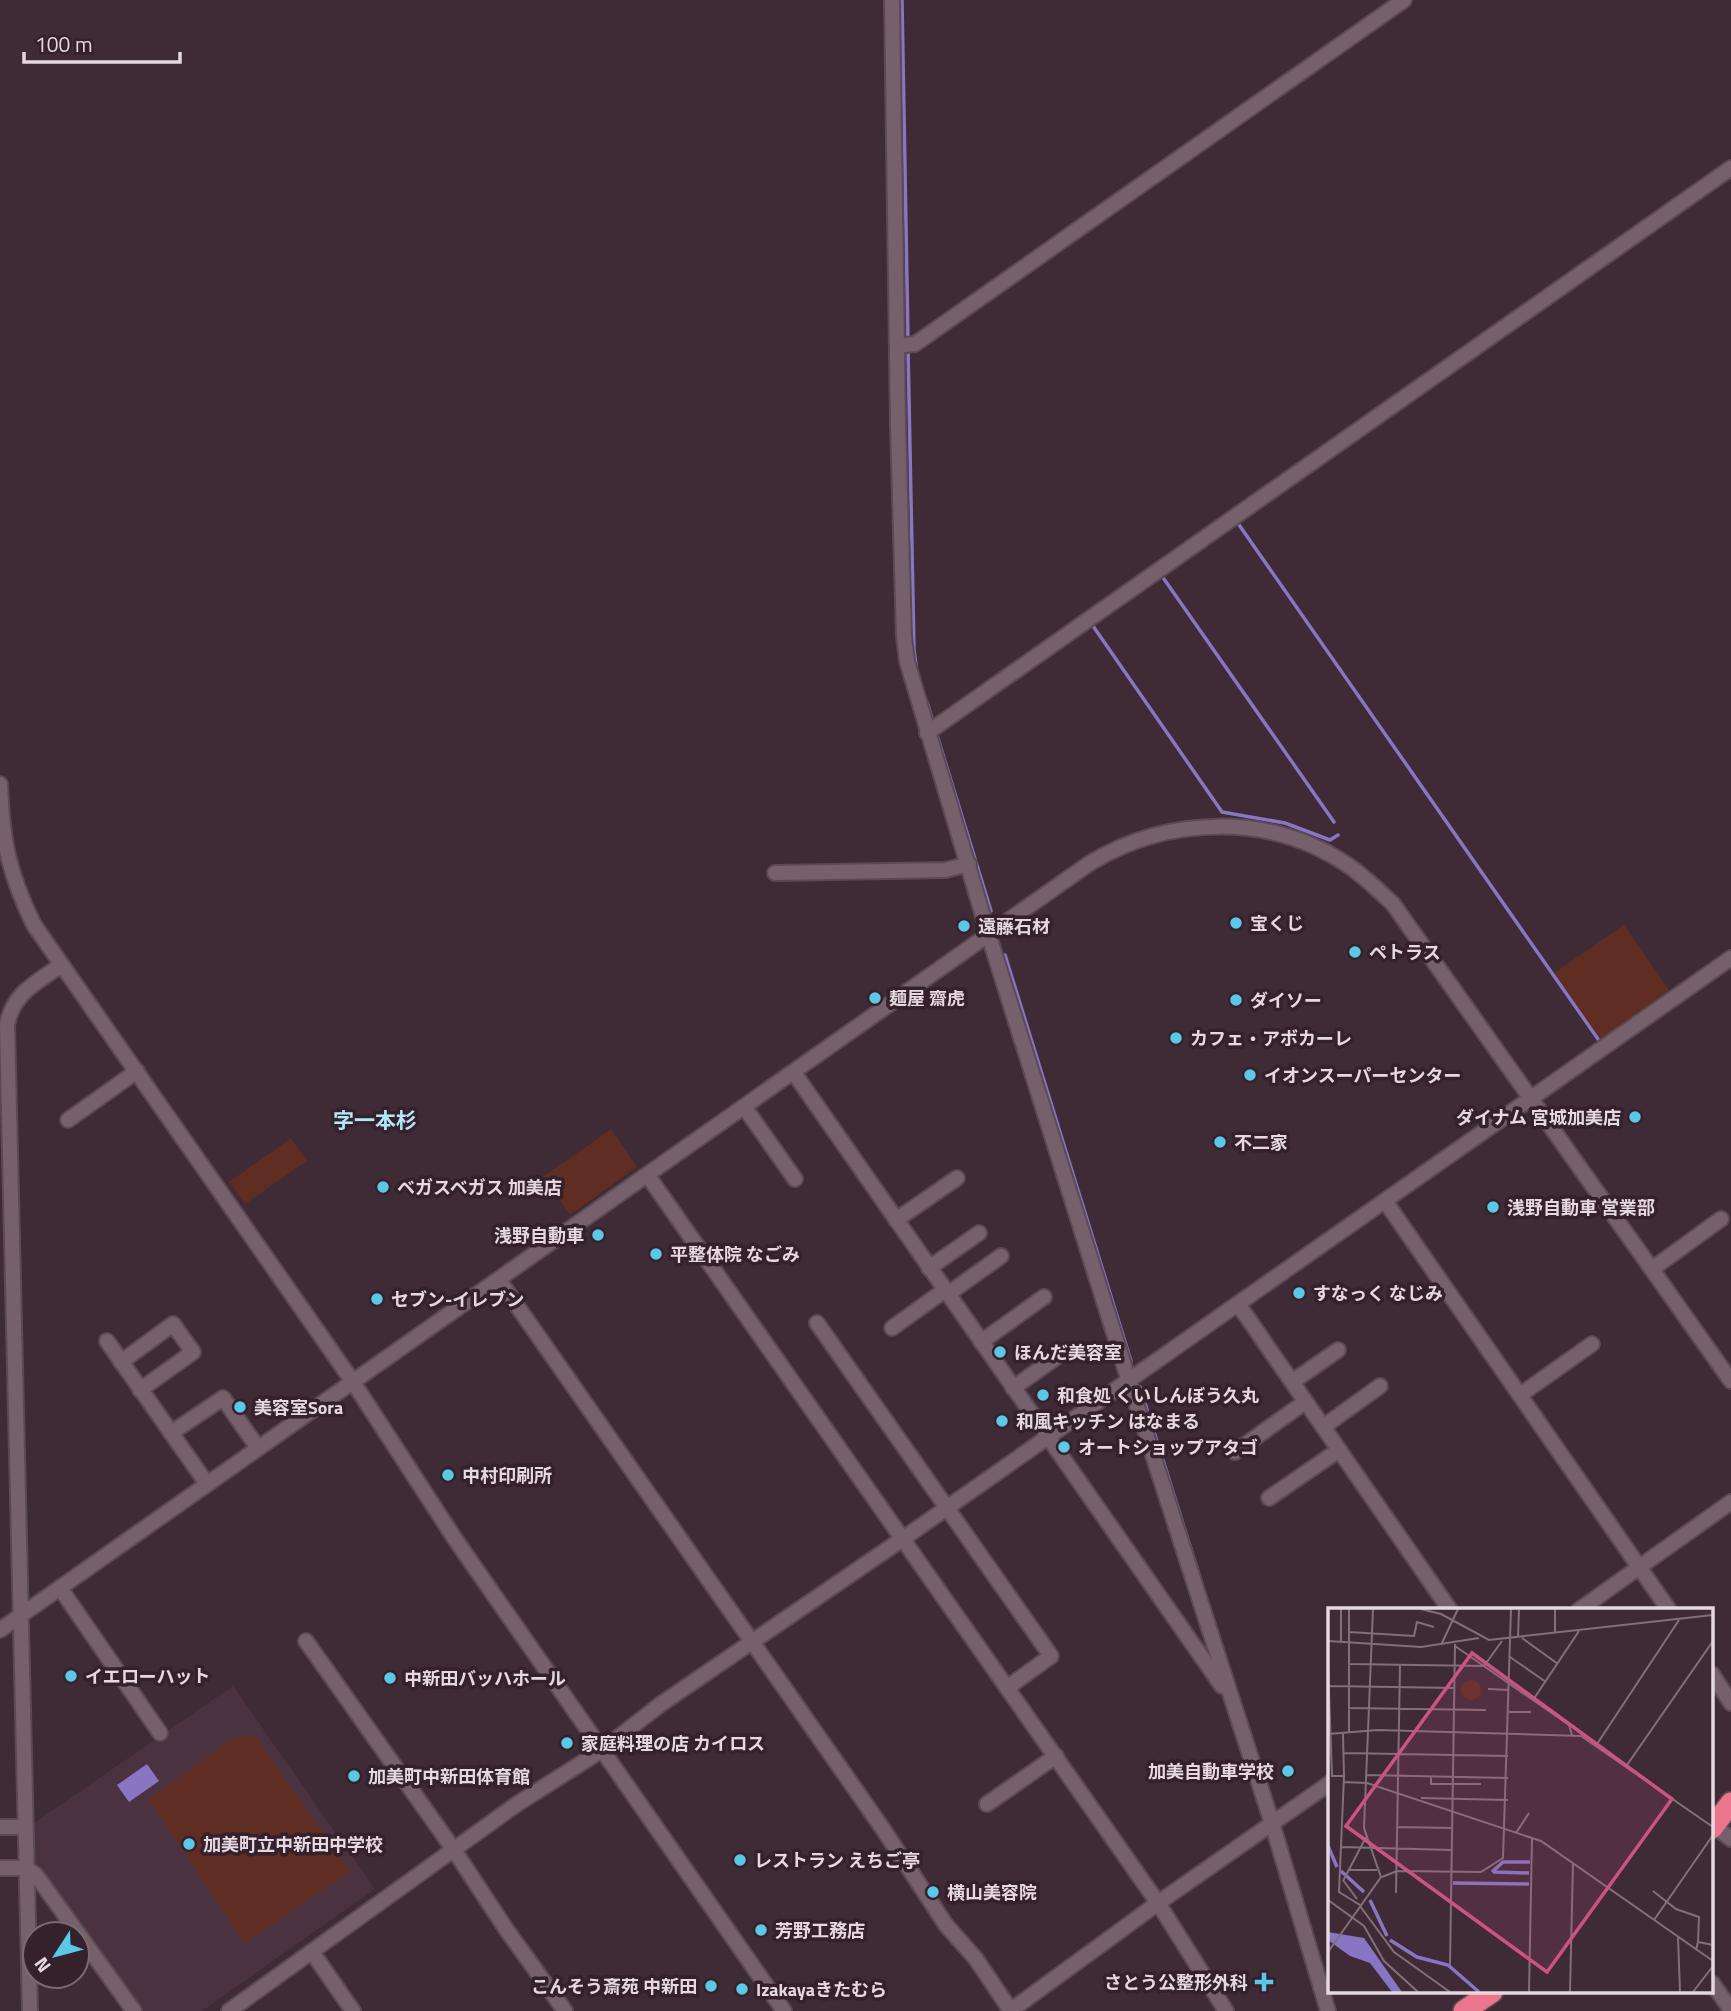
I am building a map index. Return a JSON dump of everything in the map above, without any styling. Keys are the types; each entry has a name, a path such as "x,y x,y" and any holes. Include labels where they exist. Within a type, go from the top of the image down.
{"highway":[{"path":"1719,1831 1731,1803"},
{"path":"1464,2011 1489,1994"}],"street":[{"path":"892,0 905,345 904,637 912,685 933,730 989,936 1227,1691 1272,1823 1328,2011"},
{"path":"905,345 1404,0"},
{"path":"933,730 1731,168"},
{"path":"0,785 1,826 8,860 20,896 34,925 353,1382 455,1539 784,2011"},
{"path":"0,1630 1090,863 1132,841 1190,827 1242,828 1276,834 1323,851 1348,865 1394,904 1731,1381"},
{"path":"775,873 946,870 969,864"},
{"path":"229,2011 517,1804 602,1750 661,1704 901,1540 1731,958"},
{"path":"30,2011 21,1615 8,1384 6,1025 13,1003 61,965"},
{"path":"68,1120 137,1071"},
{"path":"794,1073 1217,1681 1227,1691"},
{"path":"745,1108 795,1179"},
{"path":"648,1176 1158,1903 1226,2011"},
{"path":"896,1220 957,1178"},
{"path":"1385,1201 1668,1608"},
{"path":"1653,1269 1721,1219"},
{"path":"929,1268 979,1233"},
{"path":"892,1328 1001,1256"},
{"path":"499,1280 883,1829 946,1925 976,1959 1011,2011 1158,1903 1328,1784"},
{"path":"981,1342 1044,1297"},
{"path":"1238,1304 1449,1608"},
{"path":"817,1323 1051,1656 1007,1688"},
{"path":"121,1362 173,1324 193,1352 141,1390"},
{"path":"107,1341 207,1484"},
{"path":"1520,1395 1592,1344"},
{"path":"1292,1382 1338,1350"},
{"path":"1013,1388 1061,1354"},
{"path":"1323,1427 1380,1386"},
{"path":"171,1433 223,1398 258,1448"},
{"path":"1235,1451 1305,1402"},
{"path":"1269,1498 1339,1450"},
{"path":"1581,1608 1731,1502"},
{"path":"60,1588 160,1733"},
{"path":"306,1641 454,1850 498,1919 565,2011"},
{"path":"1714,1677 1731,1703"},
{"path":"987,1804 1056,1756"},
{"path":"0,1827 25,1827"},
{"path":"0,1868 26,1868 36,1875 134,2011"},
{"path":"312,1952 353,2011"},
{"path":"1714,1986 1731,2010"}],"shaded area":[{"path":"1624,925 1669,990 1601,1040 1554,973"},
{"path":"611,1129 637,1167 570,1215 543,1177"},
{"path":"291,1138 307,1161 245,1204 229,1182"},
{"name":"加美町立中新田中学校","path":"233,1686 375,1889 202,2011 140,2011 91,1944 91,1920 74,1920 34,1865 34,1823"},
{"path":"255,1736 350,1871 244,1943 148,1799 236,1737"},
{"path":"147,1764 159,1781 129,1802 117,1785"}],"waterway":[{"path":"902,0 908,339"},
{"path":"908,347 914,650 917,672"},
{"path":"1237,522 1598,1039"},
{"path":"1164,579 1334,822"},
{"path":"1093,626 1222,812 1285,823 1330,840 1338,835"},
{"path":"927,702 934,725"},
{"path":"936,732 991,911"},
{"path":"1005,955 1131,1361"},
{"path":"1140,1387 1200,1578"}],"place":[{"name":"宝くじ","path":"1236,923"},
{"name":"遠藤石材","path":"964,926"},
{"name":"ペトラス","path":"1355,952"},
{"name":"麺屋 齋虎","path":"875,998"},
{"name":"ダイソー","path":"1236,1000"},
{"name":"カフェ・アボカーレ","path":"1176,1038"},
{"name":"イオンスーパーセンター","path":"1250,1075"},
{"name":"ダイナム 宮城加美店","path":"1635,1117"},
{"name":"不二家","path":"1220,1142"},
{"name":"ベガスベガス 加美店","path":"383,1187"},
{"name":"浅野自動車 営業部","path":"1493,1207"},
{"name":"浅野自動車","path":"598,1235"},
{"name":"平整体院 なごみ","path":"656,1254"},
{"name":"すなっく なじみ","path":"1299,1293"},
{"name":"セブン-イレブン","path":"377,1299"},
{"name":"ほんだ美容室","path":"1000,1352"},
{"name":"和食処 くいしんぼう久丸","path":"1043,1395"},
{"name":"美容室Sora","path":"240,1407"},
{"name":"和風キッチン はなまる","path":"1002,1421"},
{"name":"オートショップアタゴ","path":"1064,1447"},
{"name":"中村印刷所","path":"448,1475"},
{"name":"イエローハット","path":"71,1676"},
{"name":"中新田バッハホール","path":"390,1678"},
{"name":"家庭料理の店 カイロス","path":"567,1743"},
{"name":"加美自動車学校","path":"1288,1771"},
{"name":"加美町中新田体育館","path":"354,1776"},
{"name":"加美町立中新田中学校","path":"189,1844"},
{"name":"レストラン えちご亭","path":"740,1860"},
{"name":"横山美容院","path":"933,1892"},
{"name":"芳野工務店","path":"761,1930"},
{"name":"さとう公整形外科","path":"1264,1982"},
{"name":"こんそう斎苑 中新田","path":"711,1986"},
{"name":"Izakayaきたむら","path":"742,1989"}],"district":[{"name":"字一本杉","path":"375,1120"}]}
